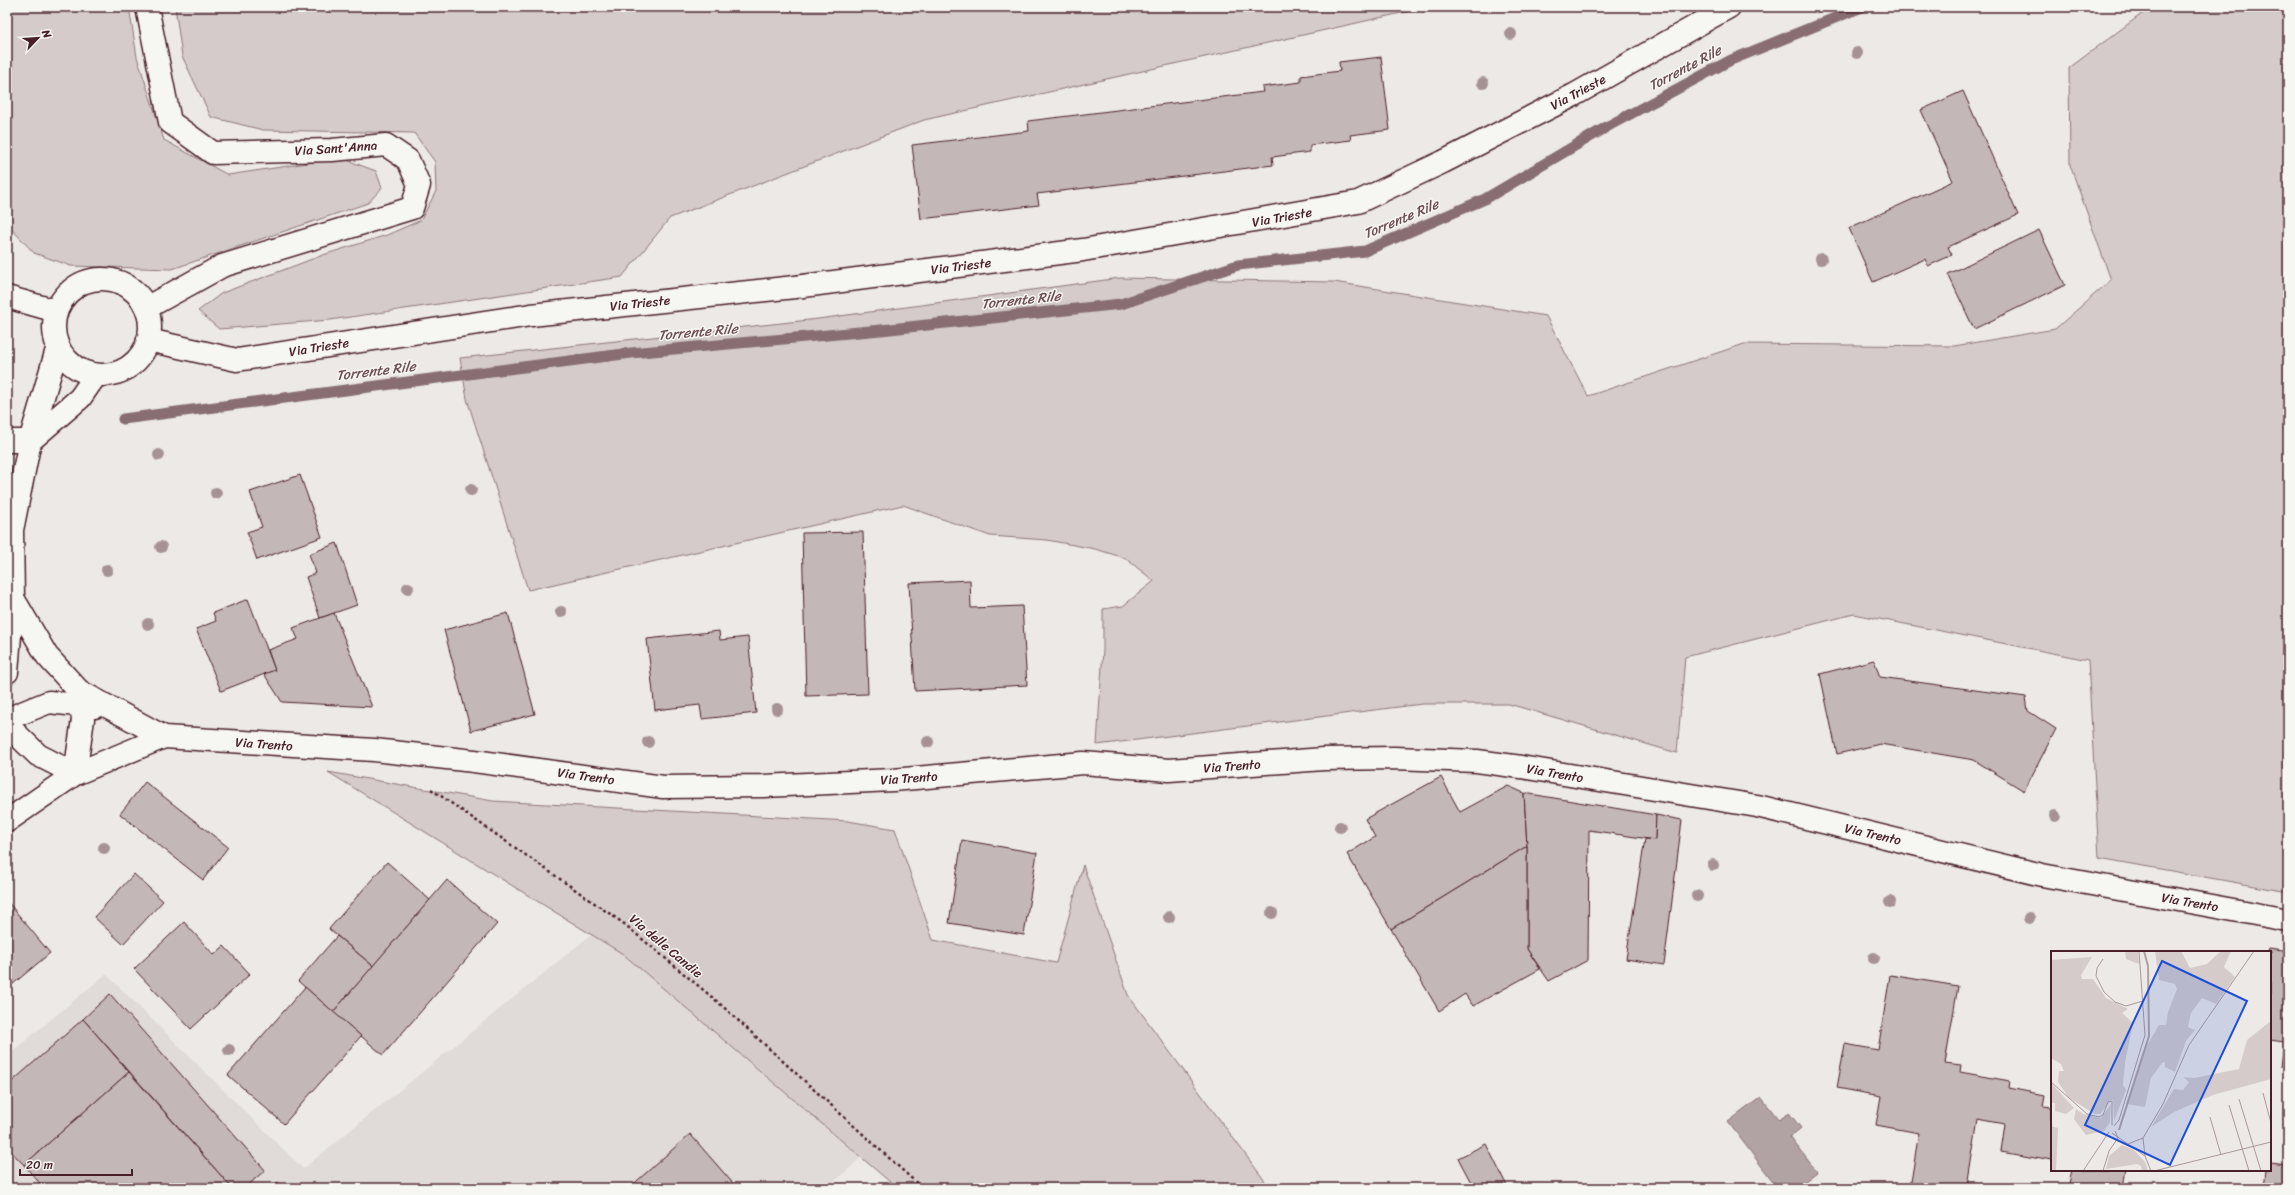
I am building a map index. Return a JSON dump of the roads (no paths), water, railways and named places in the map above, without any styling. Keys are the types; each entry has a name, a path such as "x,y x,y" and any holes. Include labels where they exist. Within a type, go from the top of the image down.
{"street":[{"name":"Via Sant'Anna","path":"146,308 222,266 412,208 419,185 408,160 386,145 332,150 213,153 170,122 148,7"},
{"name":"Via Trieste","path":"148,340 237,360 531,315 802,286 1083,250 1358,202 1444,162 1574,95 1729,7"},
{"path":"107,279 124,284 137,294 146,308 150,324 148,340 141,356 129,367 114,374 96,375 80,370 66,360 58,346 54,328 56,311 64,297 77,285 93,280 107,279"},
{"path":"7,297 56,311"},
{"path":"30,441 58,346"},
{"path":"7,442 30,441 80,398 96,375"},
{"name":"Via Trento","path":"7,672 13,598 10,527 30,441"},
{"name":"Via Trento","path":"13,598 47,656 80,699"},
{"path":"7,725 38,755 75,774 83,719 80,699"},
{"name":"Via Trento","path":"7,719 49,702 80,699 110,708 164,737 374,750 474,761 662,787 764,786 893,780 1083,764 1169,770 1324,760 1394,758 1477,762 1521,767 1757,806 2042,875 2288,920"},
{"name":"Via Trento","path":"7,821 75,774 164,737"}],"waterway":[{"name":"Torrente Rile","path":"123,419 631,353 881,330 1121,304 1238,265 1365,251 1485,199 1610,125 1731,60 1862,7"}]}
